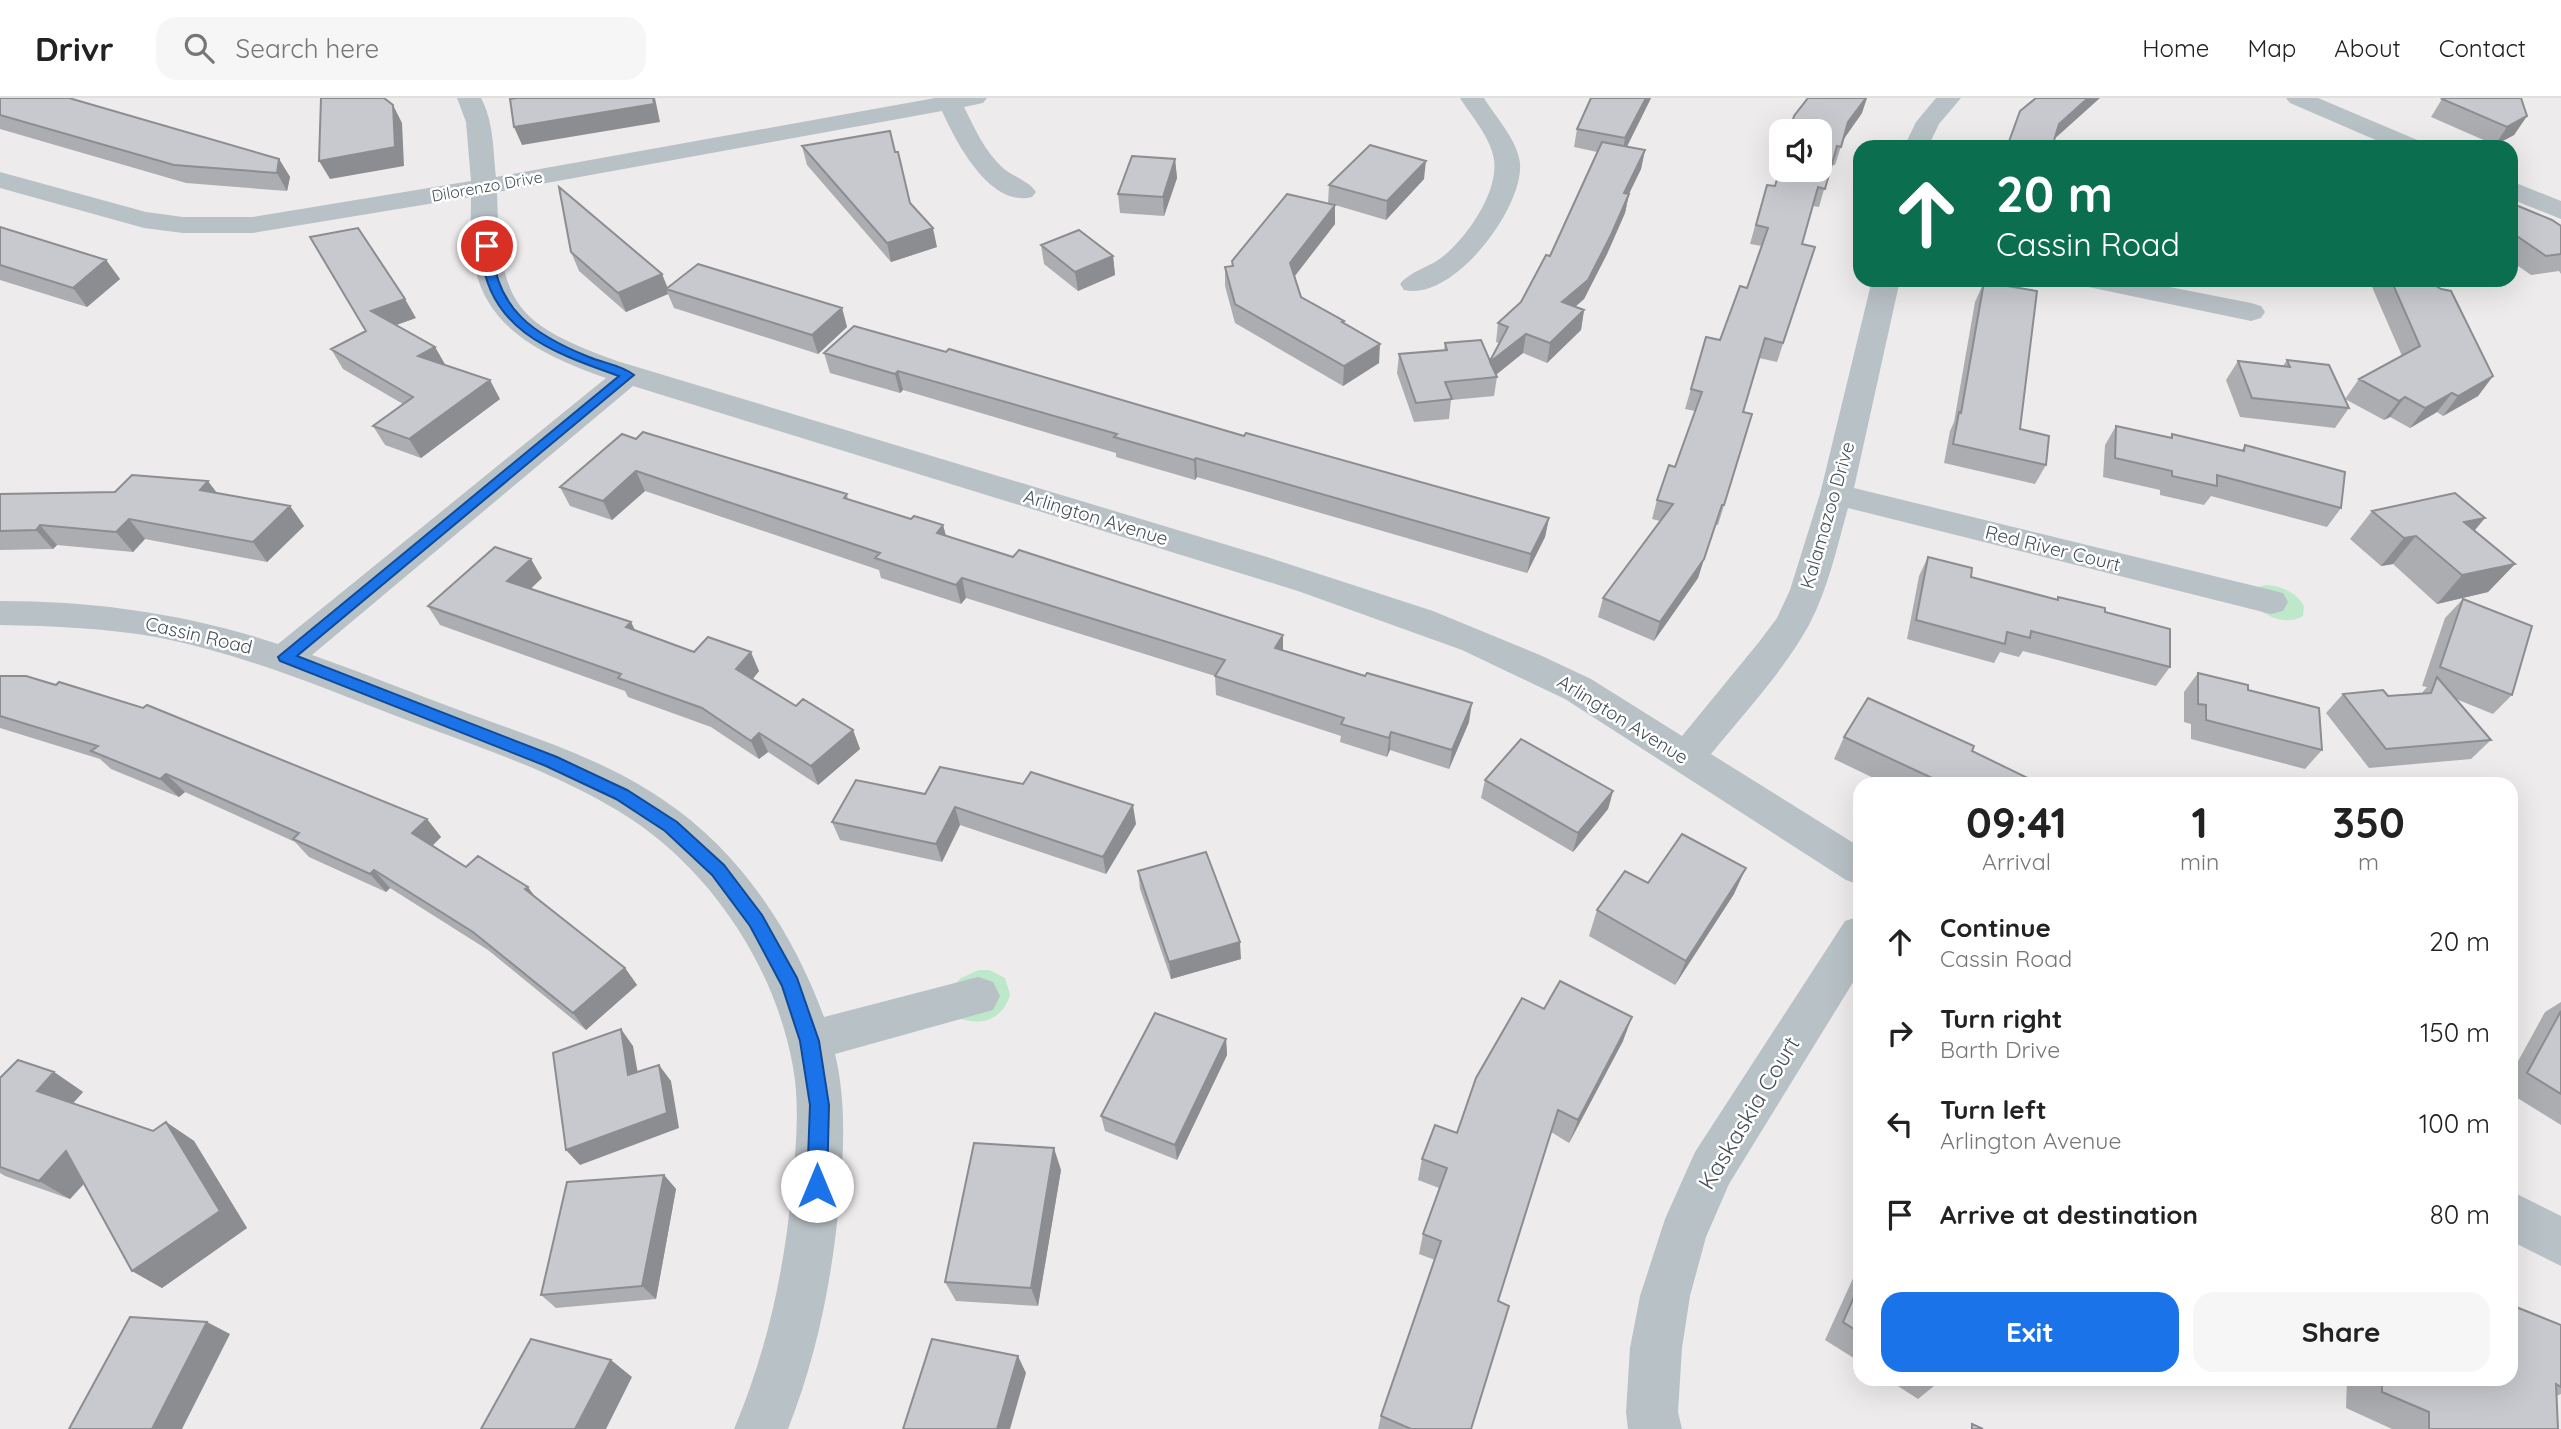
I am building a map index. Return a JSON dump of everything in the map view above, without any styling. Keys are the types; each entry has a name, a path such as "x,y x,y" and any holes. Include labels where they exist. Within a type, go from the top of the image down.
{"street":[{"name":"Arlington Avenue","path":"469,98 477,117 488,267 496,292 511,316 527,331 552,345 628,375 1244,562 1471,639 1533,665 1578,690 1853,864"},
{"name":"Dilorenzo Drive","path":"0,180 144,220 224,226 290,221 948,100 975,98"},
{"path":"1414,284 1441,272 1472,244 1502,192 1508,175 1507,159 1472,98"},
{"path":"1919,140 1928,122 1949,98"},
{"path":"2298,98 2397,140"},
{"path":"948,100 985,167 996,178 1023,192"},
{"path":"2518,192 2561,211"},
{"name":"Kalamazoo Drive","path":"1687,758 1792,623 1807,590 1836,494 1884,287"},
{"path":"2128,287 2251,312"},
{"path":"286,657 628,375"},
{"name":"Red River Court","path":"1836,494 2271,602"},
{"name":"Cassin Road","path":"0,613 101,615 222,638 286,657 551,762 621,795 671,827 718,870 756,920 790,984 811,1051 820,1105 817,1186 805,1289 774,1401 761,1429"},
{"name":"Kaskaskia Court","path":"1655,1429 1652,1412 1656,1348 1665,1296 1682,1236 1712,1168 1853,945"},
{"path":"811,1051 978,996"},
{"path":"2518,1219 2561,1242"}],"green space":[{"path":"2266,585 2293,593 2304,606 2303,616 2291,620 2278,619 2255,607 2254,588"},
{"path":"979,970 989,970 1005,978 1010,994 1007,1003 997,1015 974,1022 957,1017 954,985 961,978"}],"building":[{"path":"0,98 69,98 279,159 277,173 174,165 0,115"},
{"path":"321,98 384,98 393,105 395,147 319,161"},
{"path":"653,98 654,104 514,127 510,99"},
{"path":"1591,98 1646,98 1625,138 1577,129"},
{"path":"1808,98 1866,98 1848,122 1841,147 1837,146 1832,164 1832,119 1793,119"},
{"path":"2036,98 2088,98 2059,124 2054,140 2010,140 2020,111"},
{"path":"2521,98 2527,116 2507,127 2442,99"},
{"path":"890,131 910,203 933,228 887,243 802,146"},
{"path":"1602,142 1645,150 1624,193 1629,194 1588,280 1562,302 1584,310 1550,343 1526,334 1490,362 1497,377 1445,382 1452,399 1416,403 1399,354 1447,350 1445,343 1481,340 1490,361 1508,327 1498,323 1521,302 1546,255 1550,256"},
{"path":"1370,145 1426,161 1387,201 1329,185"},
{"path":"1132,156 1175,159 1163,197 1118,194"},
{"path":"1776,182 1827,182 1825,189 1818,187 1802,244 1815,247 1783,343 1765,338 1743,412 1752,414 1704,559 1660,622 1603,598 1673,504 1657,500 1669,465 1675,467 1702,392 1691,389 1706,337 1720,340 1740,286 1747,288 1768,228 1756,225 1767,185 1775,186"},
{"path":"559,187 662,274 618,293 571,252"},
{"path":"1287,194 1335,205 1290,263 1301,297 1380,344 1344,366 1235,304 1225,267 1233,266 1232,261"},
{"path":"2518,206 2561,226 2561,254 2546,256 2518,237"},
{"path":"0,227 106,260 73,288 0,265"},
{"path":"358,228 405,299 371,311 435,347 418,356 490,380 409,439 373,426 413,397 331,349 366,331 310,237"},
{"path":"1079,230 1113,256 1075,272 1041,245"},
{"path":"698,264 842,308 812,335 666,289"},
{"path":"1983,287 2013,287 2037,291 2020,429 2049,436 2046,465 1953,444 1959,412 1961,413"},
{"path":"2394,287 2438,287 2451,291 2493,376 2458,396 2452,393 2425,408 2405,397 2399,401 2359,379 2420,346"},
{"path":"854,326 946,352 949,349 1244,436 1246,433 1549,518 1531,554 1114,437 1117,434 898,371 895,374 824,353"},
{"path":"2287,360 2329,365 2349,408 2252,398 2238,361 2290,367"},
{"path":"2116,426 2172,438 2172,434 2244,451 2245,445 2345,472 2341,508 2217,475 2217,486 2172,476 2172,471 2115,458"},
{"path":"643,432 847,494 844,498 911,519 914,516 943,525 937,533 1013,557 1019,550 1283,635 1275,648 1365,676 1367,673 1472,703 1452,750 1391,732 1389,738 1341,724 1344,718 1215,676 1225,660 962,578 956,585 875,558 880,553 636,471 603,501 560,487 622,434 636,439"},
{"path":"132,475 208,481 200,490 290,506 253,542 129,519 116,532 40,525 36,530 0,531 0,494 115,492"},
{"path":"2455,493 2485,518 2464,522 2515,564 2462,575 2416,536 2404,538 2372,511"},
{"path":"495,547 531,559 507,581 631,622 626,627 694,652 708,637 751,652 736,669 796,706 803,699 853,730 811,766 759,733 751,741 702,708 618,678 621,674 428,606"},
{"path":"1928,557 1972,568 1971,577 2058,600 2058,597 2105,608 2105,612 2170,629 2170,667 2031,631 2030,638 2007,632 2005,644 1916,620"},
{"path":"2463,599 2532,626 2512,695 2440,667"},
{"path":"2198,673 2248,685 2248,690 2319,708 2322,750 2206,720 2206,705 2198,704"},
{"path":"0,676 26,676 56,685 59,682 143,708 147,705 427,819 412,833 466,867 478,856 528,887 525,889 625,968 573,1013 473,932 374,870 370,874 293,839 299,833 166,774 160,779 91,751 98,746 0,716"},
{"path":"2437,677 2491,740 2386,749 2343,694 2383,690 2388,696 2431,693"},
{"path":"1868,698 1974,746 1972,751 2026,777 1930,777 1844,737"},
{"path":"1521,739 1613,791 1578,833 1485,780"},
{"path":"940,767 1023,784 1031,772 1133,805 1103,857 955,807 936,844 832,822 856,780 925,794"},
{"path":"1682,834 1746,868 1686,961 1597,910 1625,871 1648,883"},
{"path":"1206,852 1240,942 1169,962 1138,871"},
{"path":"1560,981 1632,1017 1578,1120 1558,1110 1498,1301 1509,1306 1471,1429 1411,1429 1381,1416 1441,1241 1423,1234 1447,1168 1422,1159 1435,1125 1457,1133 1476,1078 1522,998 1544,1009"},
{"path":"2561,1011 2561,1094 2527,1073"},
{"path":"1155,1013 1226,1039 1175,1145 1101,1116"},
{"path":"621,1029 628,1075 659,1065 667,1113 566,1150 553,1053"},
{"path":"18,1060 54,1072 37,1091 153,1131 166,1122 220,1211 132,1271 66,1151 39,1181 0,1167 0,1078"},
{"path":"974,1143 1054,1148 1031,1288 945,1282"},
{"path":"664,1175 642,1286 541,1295 567,1182"},
{"path":"1853,1299 1853,1328 1843,1322"},
{"path":"2518,1308 2561,1325 2561,1387 2556,1384 2558,1429 2429,1429 2429,1412 2382,1392 2382,1386 2518,1386"},
{"path":"130,1317 207,1322 152,1429 69,1429"},
{"path":"531,1339 611,1360 575,1429 481,1429"},
{"path":"932,1339 1018,1356 997,1429 903,1429"}],"route":[{"path":"487,246 488,267 496,292 511,316 527,331 583,359 628,375 286,657 551,762 621,795 671,827 718,870 756,920 790,984 809,1041 820,1105 817,1186"}]}
